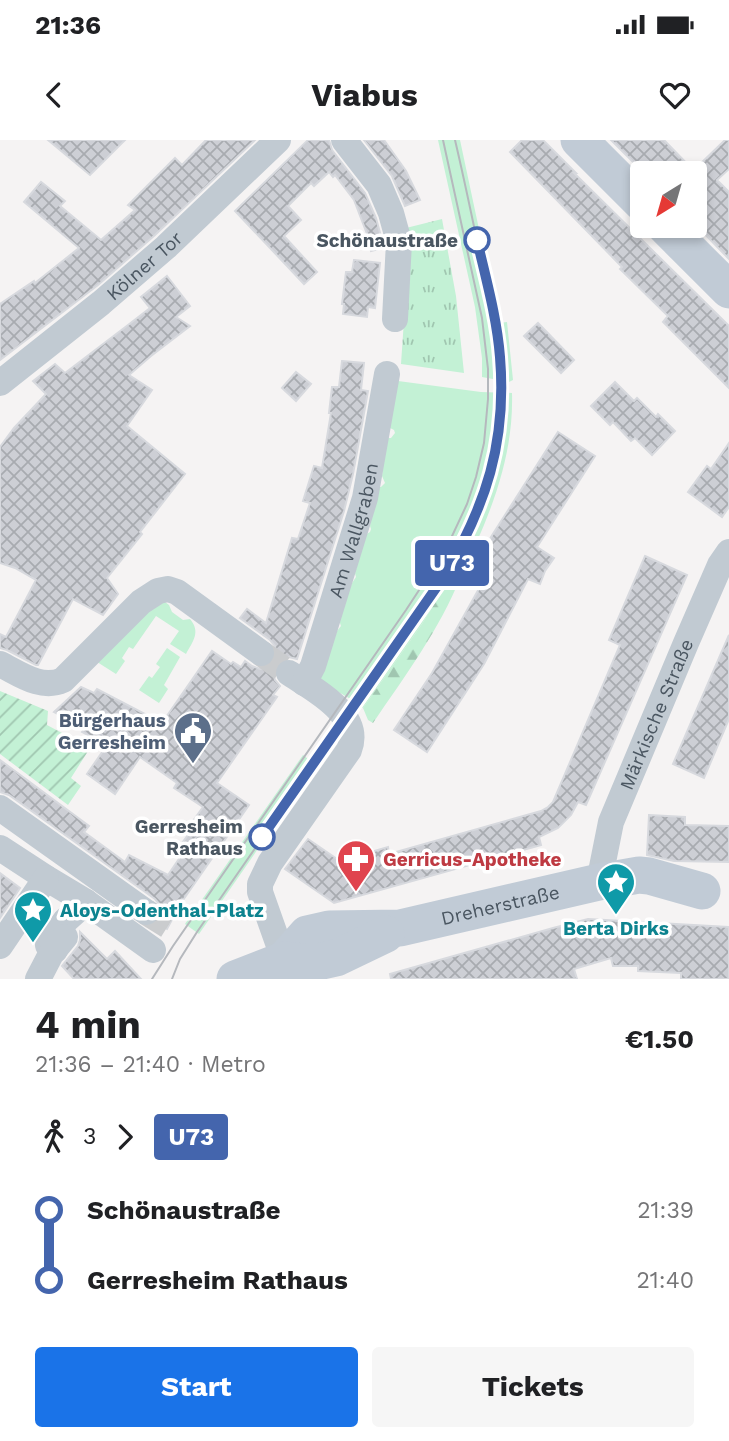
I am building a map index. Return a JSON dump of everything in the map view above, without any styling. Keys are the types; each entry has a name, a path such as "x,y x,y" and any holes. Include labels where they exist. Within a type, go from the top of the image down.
{"main road":[{"path":"579,140 630,191"},
{"path":"677,238 729,290"},
{"path":"599,882 648,897 716,892"},
{"name":"Dreherstraße","path":"235,979 336,958 400,928 599,882"}],"street":[{"name":"Kölner Tor","path":"0,383 101,303 166,247 278,140"},
{"path":"344,140 379,186 391,213 399,242 395,318"},
{"name":"Am Wallgraben","path":"287,970 260,892 260,884 270,863 349,750 351,743 351,734 338,708 296,678 313,666 365,498 387,374"},
{"name":"Märkische Straße","path":"599,882 615,812 720,565 729,552"},
{"path":"0,664 39,683 55,684 63,680 141,602 158,591 168,589 177,592 261,653"},
{"path":"0,808 46,838 146,912"},
{"path":"0,848 86,902 153,950"},
{"path":"0,946 46,878"},
{"path":"38,979 86,902"}],"green space":[{"path":"438,140 460,140 499,323 507,322 513,380 509,382 482,377 475,307"},
{"path":"442,219 456,296 464,373 401,364 409,247 406,228"},
{"path":"398,381 481,392 512,393 512,417 498,487 461,576 454,571 422,624 363,708 320,679 341,626 339,620 356,577 365,535 371,529 376,487 385,483 382,476 386,438 391,438 395,433 388,427"},
{"path":"454,571 461,576 443,615 373,723 368,720 363,708 422,624"},
{"path":"165,602 172,612 183,620 190,619 195,628 195,636 186,654 170,644 179,631 156,616 133,649 129,647 122,658 125,661 116,674 94,660 148,606"},
{"path":"167,648 180,657 164,685 168,689 159,703 139,690 160,667 156,664"},
{"path":"0,691 48,711 47,725 90,748 71,778 81,786 68,805 0,754"},
{"path":"303,755 316,765 199,934 185,924"}],"building":[{"path":"48,140 125,140 90,175"},
{"path":"206,140 255,140 98,285 0,360 0,304 34,281 35,283 79,248 24,202 41,182 65,201 60,206 101,240 135,210 128,205 175,158 182,165"},
{"path":"308,140 329,140 332,150 365,193 376,218 383,248 371,251 354,200 335,175 333,177 329,172 314,186 311,183 288,206 301,220 284,236 317,272 304,284 235,211"},
{"path":"364,140 384,140 406,171 420,200 405,206 392,176"},
{"path":"522,140 543,140 630,228 630,238 640,238 729,326 729,388 663,322 668,316 510,152"},
{"path":"611,140 664,140 684,161 632,161"},
{"path":"725,140 729,140 729,169 717,180 729,192 729,259 707,236 707,161 703,161"},
{"path":"354,260 380,263 375,308 368,307 367,317 343,314 346,272 352,272"},
{"path":"167,276 190,306 176,317 190,326 129,375 152,390 127,426 185,474 107,578 118,594 103,615 73,599 36,665 0,648 0,634 6,637 36,580 0,563 0,447 46,394 33,381 55,364 65,373 150,308 141,297"},
{"path":"538,323 574,360 561,373 524,336"},
{"path":"342,361 364,363 361,390 368,391 344,511 297,659 289,657 276,664 273,673 280,686 273,695 277,697 217,783 249,805 181,903 167,929 156,923 162,913 155,899 9,795 0,792 0,760 89,826 84,832 125,862 129,855 168,875 187,847 182,843 196,824 193,821 203,807 174,788 177,783 140,757 115,794 87,774 107,745 82,732 85,728 54,712 81,687 94,693 97,689 162,723 212,651 231,664 233,662 241,667 245,661 260,669 273,663 275,646 240,618 247,609 266,623 292,538 298,539 310,503 303,501 314,466 322,468 331,413 332,387 339,387"},
{"path":"296,372 311,384 296,401 282,388"},
{"path":"615,382 634,401 637,398 675,431 652,455 635,438 631,441 613,422 610,425 591,406"},
{"path":"558,432 595,456 537,547 554,558 540,584 528,579 484,664 427,752 394,730 432,673 481,585 472,582 491,537"},
{"path":"729,443 729,507 722,517 688,492 707,466 711,469"},
{"path":"645,556 687,575 586,805 578,802 571,815 558,828 539,837 541,845 334,903 285,869 308,839 340,861 388,847 389,854 548,807 553,802 620,645 609,640"},
{"path":"729,635 729,719 704,778 673,764"},
{"path":"649,815 685,817 685,825 729,826 729,862 674,861 647,855"},
{"path":"0,873 20,888 0,918"},
{"path":"588,919 729,927 729,979 681,979 681,973 638,971 638,966 613,966 611,958 574,969 577,979 391,979 390,974"},
{"path":"80,932 107,959 115,951 141,979 74,979 62,966 78,946"}],"tunnel":[{"path":"261,653 289,673"},
{"path":"146,912 170,927"}],"tram line":[{"path":"152,979 406,610 446,549 467,504 484,443 488,369 482,318 443,140"},
{"path":"172,979 180,959 197,932 443,578 463,543 486,488 499,429 501,385 489,298 455,140"}],"metro line":[{"name":"U73","path":"262,837 443,578 472,527 482,503 497,447 501,387 497,334 477,240"}],"place":[{"name":"Schönaustraße","path":"477,240"},
{"name":"Bürgerhaus Gerresheim","path":"193,765"},
{"name":"Gerresheim Rathaus","path":"262,837"},
{"name":"Gerricus-Apotheke","path":"356,893"},
{"name":"Berta Dirks","path":"616,916"},
{"name":"Aloys-Odenthal-Platz","path":"33,944"}]}
